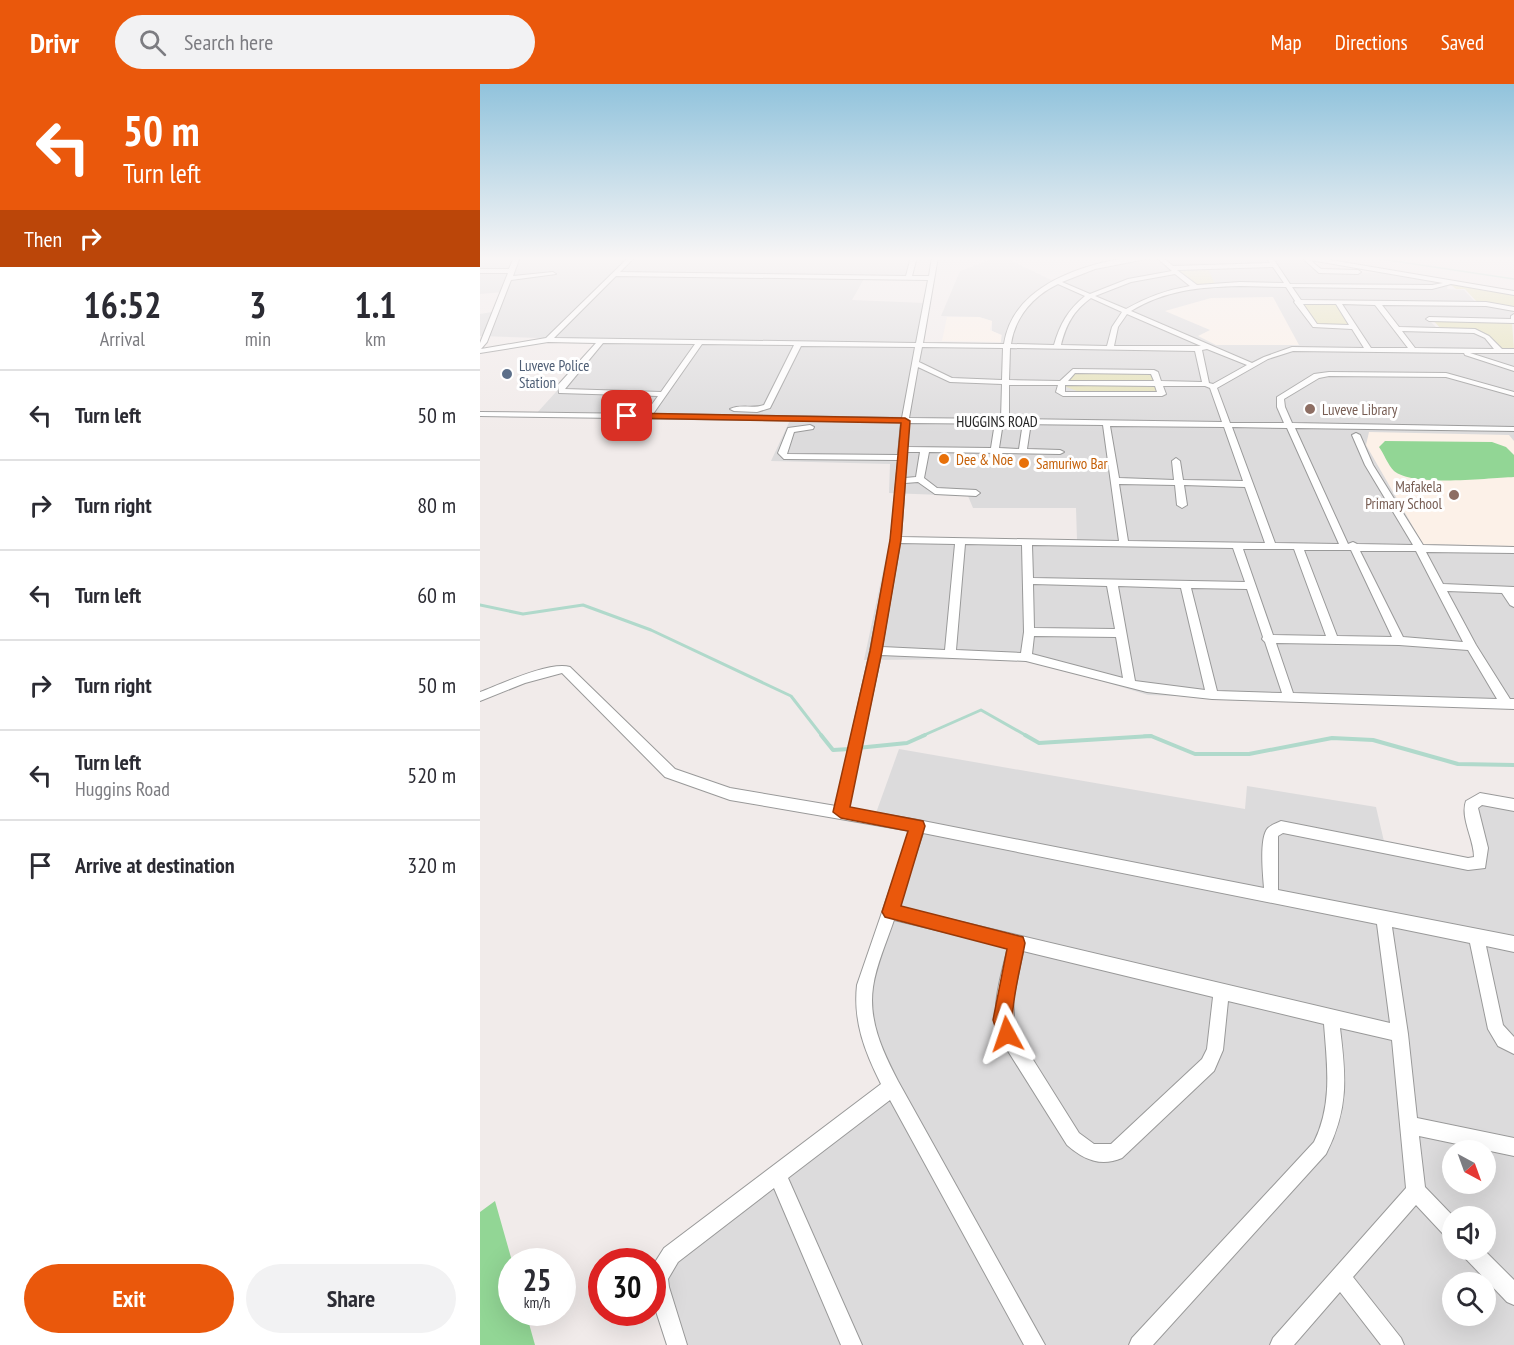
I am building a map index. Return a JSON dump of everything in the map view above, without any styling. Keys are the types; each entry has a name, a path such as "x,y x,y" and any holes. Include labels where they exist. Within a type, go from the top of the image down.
{"street":[{"path":"480,349 492,339 499,316"},
{"path":"548,340 573,316"},
{"path":"841,812 876,651 896,540 905,425 924,316"},
{"path":"1005,421 1008,346 1010,330 1018,316"},
{"path":"1057,347 1065,321 1070,316"},
{"path":"1110,347 1114,327 1122,316"},
{"path":"1137,316 1252,365"},
{"path":"1308,316 1315,326 1355,327"},
{"path":"1347,316 1369,350"},
{"path":"1387,316 1413,350"},
{"path":"1427,316 1441,330"},
{"path":"1430,319 1514,321 1514,316"},
{"path":"1397,329 1479,332 1497,350 1511,370"},
{"path":"492,339 536,341"},
{"path":"480,349 548,340 1198,349 1209,346"},
{"path":"601,341 561,387 562,391 664,394"},
{"path":"651,412 700,342"},
{"path":"651,412 767,406 799,344"},
{"path":"1198,349 1210,386 1231,429 1271,545"},
{"path":"915,363 950,380 1159,383 1210,386 1252,365 1292,349 1514,351"},
{"path":"1454,349 1511,370"},
{"path":"1076,371 1154,372 1159,383 1161,395 1065,395 1060,392 1062,383 1076,371"},
{"path":"1399,641 1291,430 1280,399 1323,375 1446,375 1496,385 1514,394"},
{"name":"HUGGINS ROAD","path":"480,414 651,412 905,425 1005,421 1107,426"},
{"path":"1060,452 926,449 903,453 784,456 782,453 791,430 795,427 905,425 1026,429 1107,426 1513,432"},
{"path":"1107,426 1124,544"},
{"path":"995,450 998,429"},
{"path":"1023,451 1026,429"},
{"path":"1291,430 1356,435 1513,432"},
{"path":"1356,435 1369,465 1442,588 1471,646 1510,703"},
{"path":"920,479 926,449"},
{"path":"1176,461 1182,505"},
{"path":"902,481 920,479 935,490 976,493"},
{"path":"1114,481 1250,484"},
{"path":"896,540 960,543 1349,545 1420,549 1514,550"},
{"path":"950,653 960,543"},
{"path":"1026,657 1029,632 1027,543"},
{"path":"1237,545 1267,639 1289,698"},
{"path":"1297,545 1333,640"},
{"path":"1029,580 1251,586"},
{"path":"1112,583 1130,684"},
{"path":"1185,585 1212,695"},
{"path":"1442,588 1509,590 1514,603"},
{"path":"1029,632 1121,633"},
{"path":"1267,639 1399,641 1471,646"},
{"path":"876,651 1026,657 1130,684 1212,695 1510,703"},
{"path":"480,698 522,680 566,670 677,778 730,794 918,826 1271,894 1514,944"},
{"path":"1271,894 1270,845 1272,833 1281,827 1468,864 1480,863 1483,852 1470,815 1471,805 1479,799 1514,805"},
{"path":"918,826 865,985 862,1004 864,1024 871,1047 892,1087 1035,1345"},
{"path":"891,912 1221,993 1400,1034"},
{"path":"1383,917 1400,1034 1416,1191 1442,1218"},
{"path":"1476,936 1496,1029 1504,1040 1514,1046"},
{"path":"1017,943 1002,1020 1007,1034 1073,1139 1083,1149 1098,1155 1116,1152 1208,1065 1215,1050 1221,993"},
{"path":"1138,1345 1320,1148 1328,1136 1334,1120 1338,1089 1331,1017"},
{"path":"677,1345 659,1287 658,1277 663,1266 680,1246 892,1087"},
{"path":"1408,1125 1514,1147"},
{"path":"777,1174 852,1345"},
{"path":"1280,1345 1416,1191"},
{"path":"1481,1260 1514,1295"},
{"path":"1340,1276 1394,1345"}],"shaded area":[{"path":"480,316 922,316 916,345 1000,346 1002,335 992,331 992,321 979,317 941,316 1512,316 1511,320 1428,319 1440,331 1475,332 1514,352 1514,708 1148,695 1029,659 864,660 890,538 1077,540 1076,508 973,508 968,496 889,493 890,464 771,461 792,416 536,414 603,340 480,336"},
{"path":"1176,316 1283,316 1299,345 1216,345 1198,336 1210,330"},
{"path":"1310,316 1345,316 1352,326 1315,325"},
{"path":"947,317 979,317 992,321 990,330 1001,335 1001,342 942,341"},
{"path":"1433,320 1512,322 1514,350 1500,350 1482,332 1442,330"},
{"path":"1076,372 1152,374 1158,394 1082,393 1064,386"},
{"name":"Mafakela Primary School","path":"1369,432 1509,435 1514,441 1514,546 1423,544 1366,445"},
{"path":"899,749 1245,809 1247,786 1376,807 1386,850 1483,866 1473,815 1481,802 1514,807 1514,1345 682,1345 666,1293 666,1272 682,1251 898,1085 875,1045 867,999 921,823 876,813"}],"green space":[{"path":"1385,441 1492,442 1506,447 1514,455 1514,477 1433,480 1404,476 1392,469 1379,447"},
{"path":"495,1201 508,1248 498,1248 498,1326 530,1326 535,1345 480,1345 480,1212"}],"waterway":[{"path":"480,605 523,614 583,605 651,630 791,696 822,736"},
{"path":"922,736 981,710 1027,736"},
{"path":"821,735 833,750 850,749"},
{"path":"857,748 907,743 925,735"},
{"path":"1025,735 1039,743 1151,736"},
{"path":"1144,736 1151,736"},
{"path":"1151,736 1195,754 1249,754 1332,738 1373,740 1458,764 1514,765"}],"place":[{"name":"Luveve Police Station","path":"507,374"},
{"name":"Luveve Library","path":"1310,409"},
{"name":"Dee & Noe","path":"944,459"},
{"name":"Samuriwo Bar","path":"1024,463"},
{"name":"Mafakela Primary School","path":"1454,495"}],"route":[{"path":"627,416 905,421 896,540 876,651 841,812 918,826 891,912 1017,943 1002,1020 1007,1034"}]}
